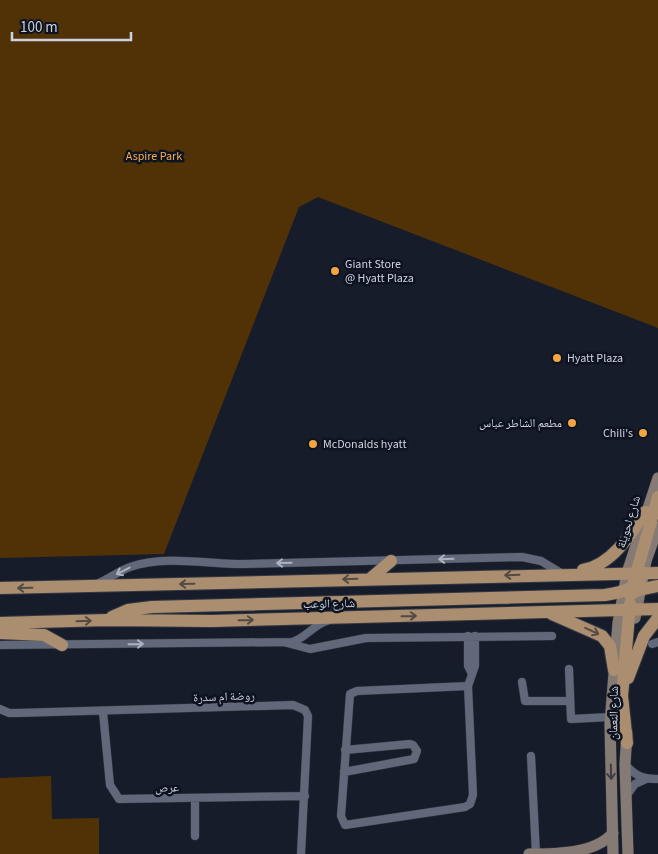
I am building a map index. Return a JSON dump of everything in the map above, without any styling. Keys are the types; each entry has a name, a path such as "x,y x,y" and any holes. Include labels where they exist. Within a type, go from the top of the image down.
{"main road":[{"path":"627,743 622,696 631,591 658,497"},
{"path":"561,573 592,568 603,563 627,538 646,512"},
{"path":"371,578 391,561"},
{"name":"شارع الوعب","path":"0,588 658,572"},
{"path":"311,604 330,597 345,595 588,587 594,582 590,574"},
{"path":"107,620 140,608 598,595 658,586"},
{"name":"شارع الوعب","path":"0,623 548,613 658,609"},
{"path":"548,613 602,636 610,646 614,670"},
{"path":"628,678 644,636 658,618"},
{"path":"1,643 44,635 62,645"}],"street":[{"name":"شارع لحويلة","path":"635,573 646,512 658,478"},
{"path":"635,573 658,527"},
{"name":"شارع الوعب","path":"84,587 106,580 132,567 150,563 215,561 243,564 522,557 541,561 561,573"},
{"name":"شارع النعمان","path":"613,854 610,717 614,670 629,610"},
{"name":"شارع النعمان","path":"628,854 625,764 629,610"},
{"path":"62,645 297,641 318,624 338,617"},
{"path":"307,634 311,642 323,647"},
{"path":"468,686 357,691 350,694 344,750 341,816 345,825 465,807 470,804 473,795 468,686 475,666 471,636"},
{"path":"286,642 304,648 323,647 366,638 552,636"},
{"path":"569,669 570,714 574,720 610,717"},
{"path":"522,682 525,701 569,701"},
{"name":"روضة ام سدرة","path":"0,709 9,713 103,712 293,705 305,710 308,716 301,854"},
{"name":"عرص","path":"103,712 110,785 119,799 304,796"},
{"path":"344,750 410,744 417,751 414,759 344,772"},
{"path":"532,756 536,854"},
{"path":"625,764 635,775 646,779 658,779"},
{"path":"626,797 635,784 646,779"},
{"path":"195,799 195,836"},
{"path":"528,854 585,850 601,846 613,833"}],"green space":[{"name":"Aspire Park","path":"0,0 658,0 658,328 318,197 299,207 164,554 0,558"},
{"path":"51,776 52,819 99,818 99,854 0,854 0,778"}],"place":[{"name":"Giant Store @ Hyatt Plaza","path":"335,271"},
{"name":"Hyatt Plaza","path":"557,358"},
{"name":"مطعم الشاطر عباس","path":"572,423"},
{"name":"Chili's","path":"643,433"},
{"name":"McDonalds hyatt","path":"313,444"}]}
